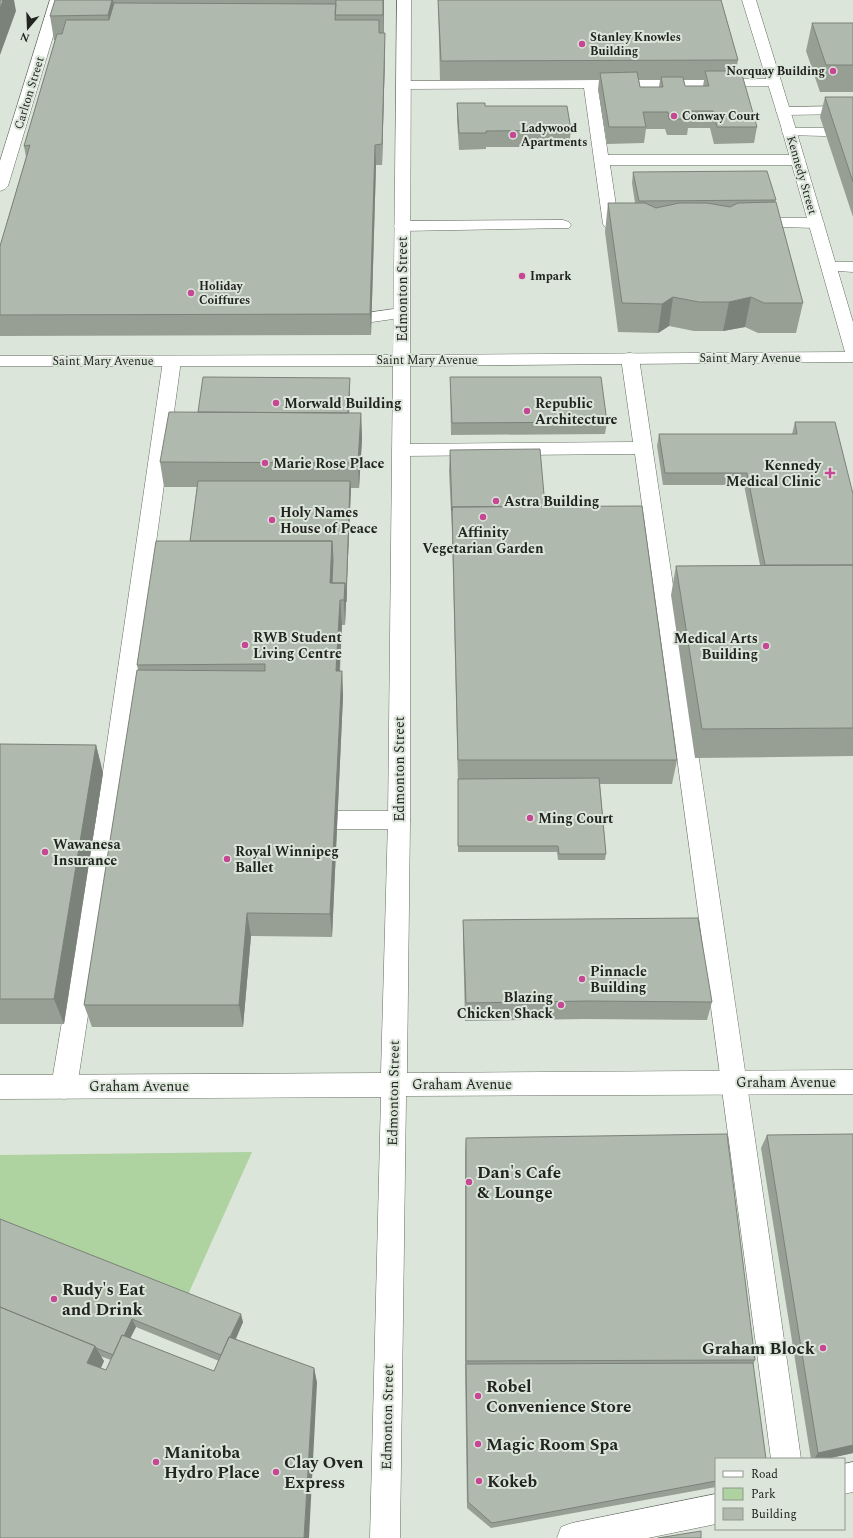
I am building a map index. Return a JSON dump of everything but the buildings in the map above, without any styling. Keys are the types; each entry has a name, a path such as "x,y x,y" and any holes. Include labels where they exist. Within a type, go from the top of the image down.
{"street":[{"name":"Carlton Street","path":"0,186 57,0"},
{"name":"Edmonton Street","path":"385,1538 392,1085 399,820 404,0"},
{"name":"Kennedy Street","path":"749,0 787,122 853,351"},
{"path":"403,85 775,83"},
{"path":"590,84 611,224 635,224"},
{"path":"787,122 853,110"},
{"path":"787,122 824,128"},
{"path":"602,160 798,160"},
{"path":"738,223 816,223"},
{"path":"402,226 563,225"},
{"path":"829,267 853,267"},
{"path":"372,317 402,313"},
{"name":"Saint Mary Avenue","path":"0,361 853,357"},
{"path":"630,358 690,769 709,916 735,1082 786,1458"},
{"path":"64,1087 116,819 172,360"},
{"path":"401,450 643,448"},
{"path":"337,820 399,820"},
{"name":"Graham Avenue","path":"0,1088 853,1082"},
{"path":"572,1538 715,1509"}],"green space":[{"path":"252,1152 182,1308 0,1237 0,1155"}],"place":[{"name":"Stanley Knowles Building","path":"582,44"},
{"name":"Norquay Building","path":"833,71"},
{"name":"Conway Court","path":"674,116"},
{"name":"Ladywood Apartments","path":"513,135"},
{"name":"Impark","path":"522,276"},
{"name":"Holiday Coiffures","path":"191,293"},
{"name":"Morwald Building","path":"276,403"},
{"name":"Republic Architecture","path":"527,411"},
{"name":"Marie Rose Place","path":"265,463"},
{"name":"Kennedy Medical Clinic","path":"830,473"},
{"name":"Astra Building","path":"496,501"},
{"name":"Affinity Vegetarian Garden","path":"483,517"},
{"name":"Holy Names House of Peace","path":"272,520"},
{"name":"RWB Student Living Centre","path":"245,645"},
{"name":"Medical Arts Building","path":"766,646"},
{"name":"Ming Court","path":"530,818"},
{"name":"Wawanesa Insurance","path":"45,852"},
{"name":"Royal Winnipeg Ballet","path":"227,859"},
{"name":"Pinnacle Building","path":"582,979"},
{"name":"Blazing Chicken Shack","path":"561,1005"},
{"name":"Dan's Cafe & Lounge","path":"469,1182"},
{"name":"Rudy's Eat and Drink","path":"54,1299"},
{"name":"Graham Block","path":"823,1348"},
{"name":"Robel Convenience Store","path":"478,1396"},
{"name":"Magic Room Spa","path":"478,1444"},
{"name":"Manitoba Hydro Place","path":"156,1462"},
{"name":"Clay Oven Express","path":"276,1472"},
{"name":"Kokeb","path":"479,1481"}]}
